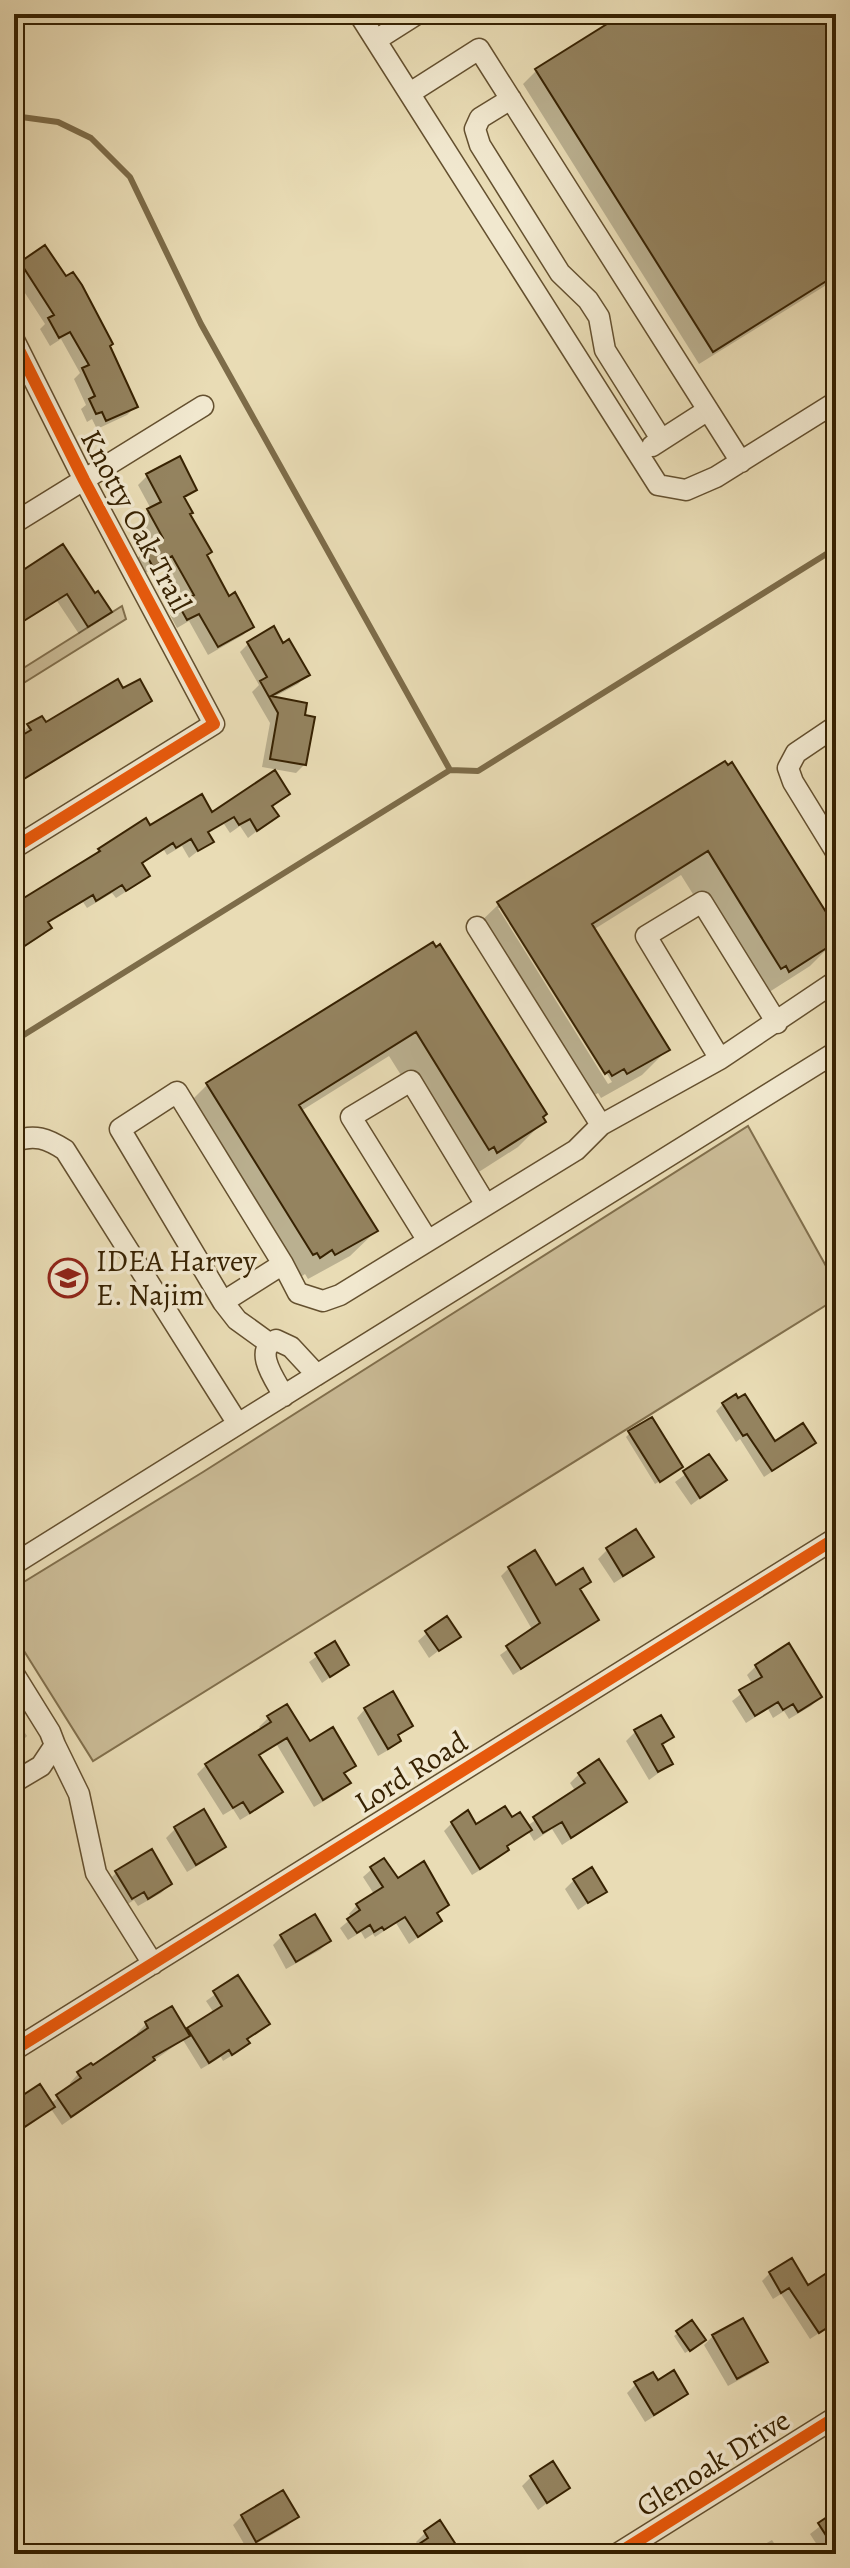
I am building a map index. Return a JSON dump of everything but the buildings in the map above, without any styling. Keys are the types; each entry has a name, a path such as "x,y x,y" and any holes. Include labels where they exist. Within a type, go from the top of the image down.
{"street":[{"path":"359,14 658,485 686,490 716,477 836,402"},
{"path":"376,40 417,14"},
{"path":"410,93 479,49 741,462"},
{"path":"511,99 480,118 475,129 480,145 560,273 594,308 599,317 605,350 661,439"},
{"name":"Knotty Oak Trail","path":"14,340 84,480 214,724 14,848"},
{"path":"14,523 203,406"},
{"path":"638,454 708,410"},
{"path":"836,727 796,753 788,768 793,782 836,852"},
{"path":"720,1059 646,936 702,902 777,1023"},
{"path":"477,927 601,1125"},
{"path":"269,1343 237,1320 223,1302 120,1129 177,1092 298,1293 323,1301 340,1295 576,1150 601,1125 720,1059 836,981"},
{"path":"14,1564 836,1052"},
{"path":"428,1241 351,1117 411,1081 486,1205"},
{"path":"14,1142 45,1137 65,1150 238,1424"},
{"path":"223,1302 283,1264"},
{"path":"284,1396 266,1361 269,1343 276,1340 291,1347 317,1375"},
{"name":"Lord Road","path":"14,2050 836,1538"},
{"path":"14,1674 50,1732 79,1794 96,1873 153,1964"},
{"path":"14,1782 41,1766 55,1745"},
{"name":"Glenoak Drive","path":"617,2554 836,2417"}],"shaded area":[{"path":"122,606 126,619 14,689 14,674"},
{"path":"748,1126 836,1284 836,1299 93,1761 14,1635 14,1588 203,1472"}],"waterway":[{"path":"14,116 58,122 91,138 130,177 201,324 450,770 478,771 836,548"},
{"path":"14,1041 450,770"}],"cycle path":[{"path":"14,340 84,480 214,724 14,848"},
{"path":"14,2050 836,1538"},
{"path":"617,2554 836,2417"}],"place":[{"name":"IDEA Harvey E. Najim","path":"68,1278"}]}
